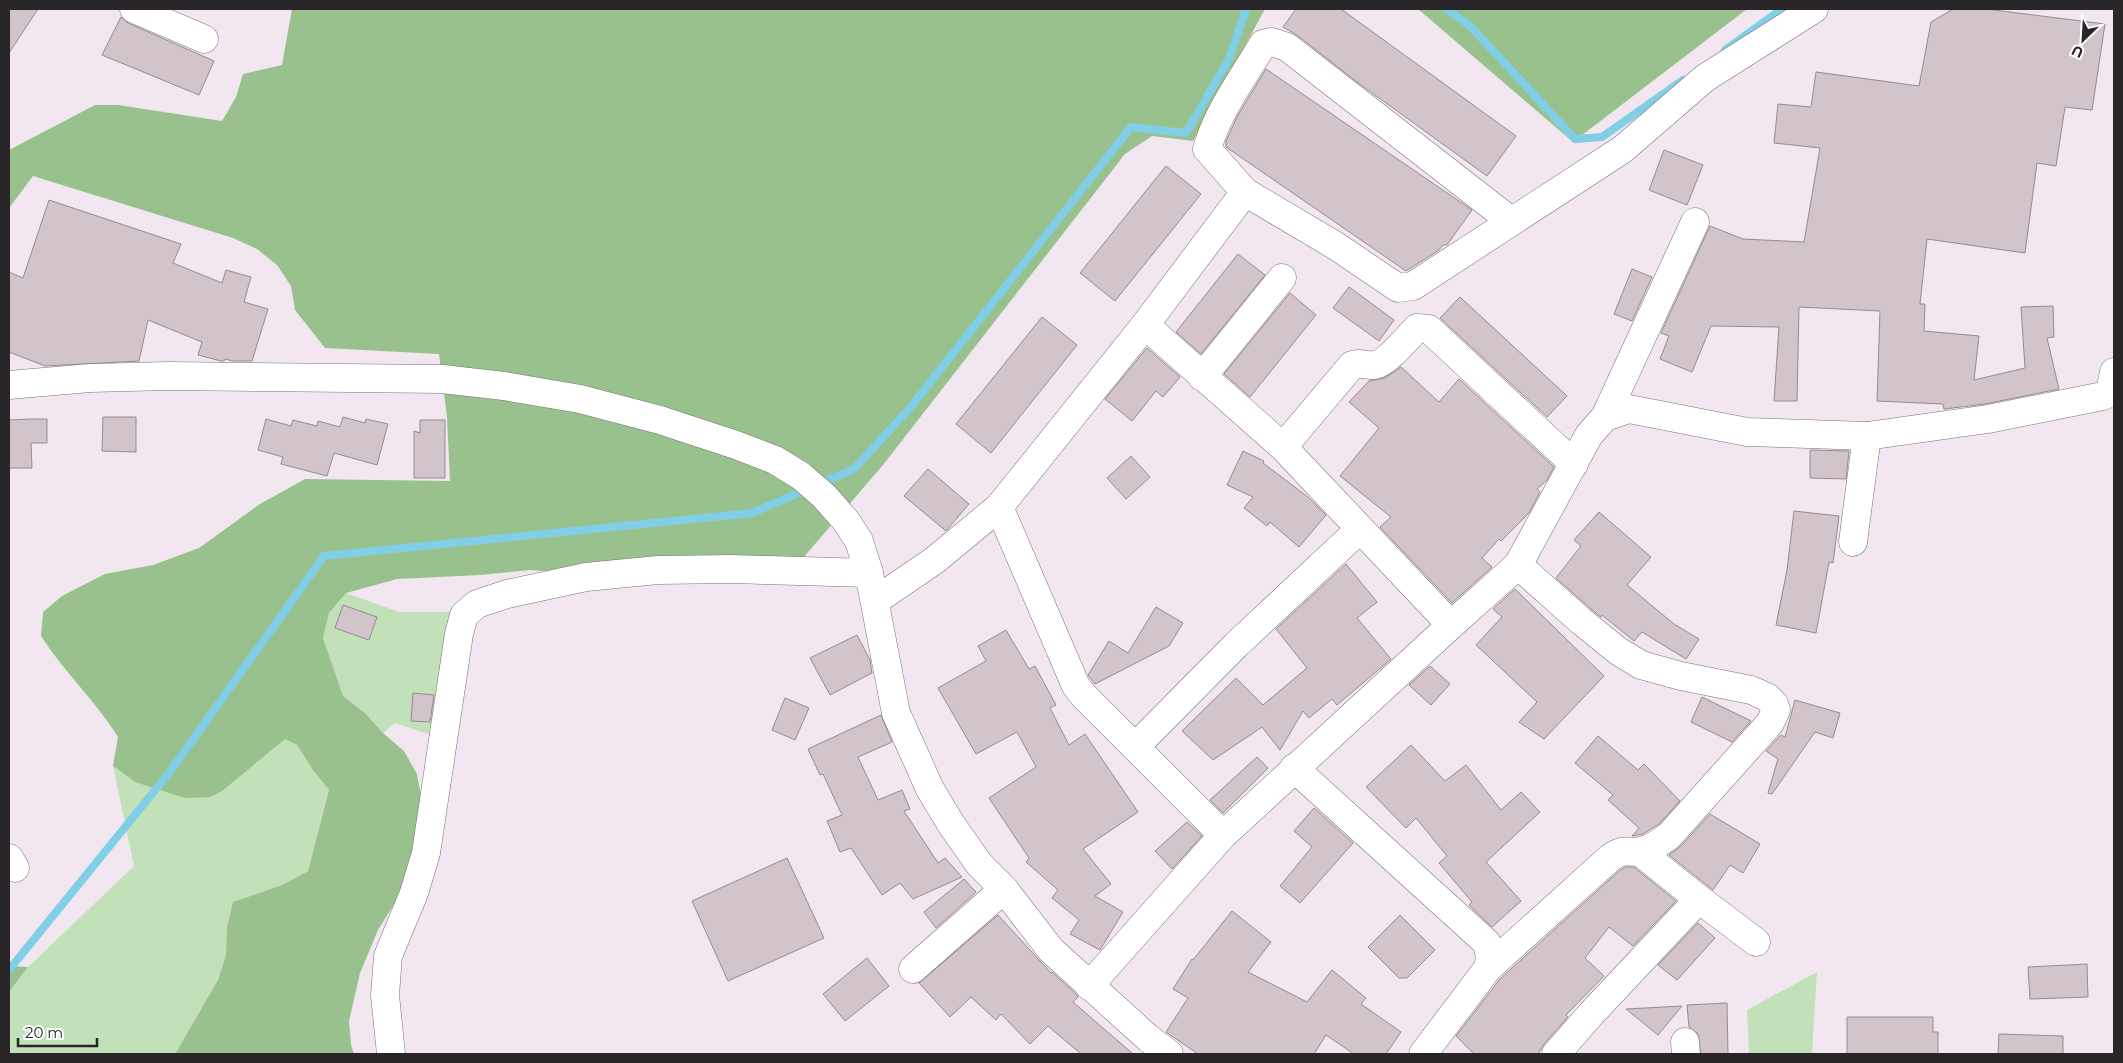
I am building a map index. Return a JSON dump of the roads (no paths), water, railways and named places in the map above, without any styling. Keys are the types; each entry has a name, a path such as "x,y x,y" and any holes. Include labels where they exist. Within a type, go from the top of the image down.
{"street":[{"path":"134,9 204,39"},
{"path":"1510,221 1287,48 1272,42 1263,44 1226,104 1213,128 1207,149 1245,192 1336,246 1398,288 1413,286 1425,280 1510,221 1623,149 1705,78 1814,9"},
{"path":"875,601 935,560 999,507 1145,326 1245,192"},
{"path":"1089,986 1223,835 1451,624 1518,565 1589,435 1605,417 1695,222"},
{"path":"1202,377 1282,278"},
{"path":"1145,326 1282,447 1451,624"},
{"path":"1282,447 1352,365 1358,363 1376,365 1384,361 1417,328 1422,328 1429,329 1574,464"},
{"path":"1605,417 1628,409 1747,432 1867,436 1988,419 2103,396 2110,392 2114,372"},
{"path":"9,385 90,378 168,376 442,379 504,386 580,399 660,420 775,460 800,476 824,496 846,521 859,541 869,573 896,713 930,789 951,824 979,864 1004,889 1052,950 1089,986 1169,1054"},
{"path":"1853,542 1867,436"},
{"path":"999,507 1076,686 1223,835"},
{"path":"1135,747 1236,645 1360,529"},
{"path":"1423,1054 1488,968 1611,858 1622,850 1640,852 1655,847 1669,836 1770,723 1776,710 1776,707 1767,697 1751,690 1690,678 1641,665 1618,651 1518,565"},
{"path":"391,1054 385,995 388,956 414,893 426,853 459,634 464,615 477,604 507,594 586,577 658,570 732,568 869,573"},
{"path":"1294,768 1487,943 1490,957 1488,968"},
{"path":"1640,852 1756,942"},
{"path":"913,968 1004,889"},
{"path":"1556,1054 1699,899"}],"waterway":[{"path":"819,484 854,469 910,408 1131,127 1186,133 1229,59 1246,9"},
{"path":"1447,9 1471,27 1575,139 1602,137 1683,80"},
{"path":"1725,50 1782,9"},
{"path":"9,970 169,773 324,556 752,513 808,489"}]}
